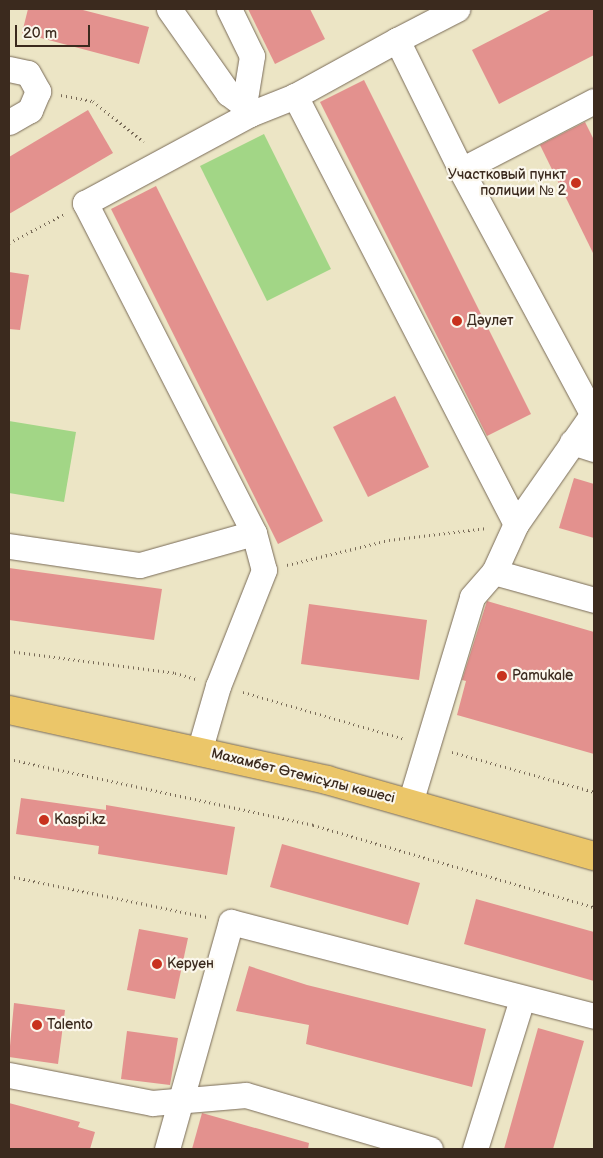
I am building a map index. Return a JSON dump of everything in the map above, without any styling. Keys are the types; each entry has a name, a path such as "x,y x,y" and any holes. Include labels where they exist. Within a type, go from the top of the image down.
{"main road":[{"name":"Махамбет Өтемісұлы көшесі","path":"9,710 199,752 410,802 594,856"}],"lane":[{"path":"169,9 228,93 247,109"},
{"path":"229,9 252,56 247,109"},
{"path":"199,752 218,686 264,570 254,533 85,203 167,160 247,109 295,96 397,40 420,17 456,9"},
{"path":"397,40 461,170 593,412 583,445 516,524 494,572 472,597 430,746 410,802"},
{"path":"9,69 28,73 38,91 30,110 9,122"},
{"path":"295,96 516,524"},
{"path":"461,170 594,101"},
{"path":"9,546 140,565 254,533"},
{"path":"494,572 594,600"},
{"path":"167,1149 231,922 522,1000 594,1016"},
{"path":"475,1149 522,1000"},
{"path":"9,1075 152,1103 246,1095 430,1149"}],"path":[{"path":"38,91 93,101 167,160"},
{"path":"9,243 85,203"},
{"path":"264,570 389,540 516,524"},
{"path":"9,650 175,674 594,792"},
{"path":"9,759 313,825 594,908"},
{"path":"9,876 231,922"}],"green space":[{"path":"264,134 331,269 267,301 200,166"},
{"path":"9,421 76,432 64,502 9,493"}],"building":[{"path":"28,9 79,9 149,27 139,64 22,33"},
{"path":"248,9 310,9 325,39 275,64"},
{"path":"552,9 594,9 594,55 499,104 472,50"},
{"path":"364,80 531,414 487,436 320,102"},
{"path":"88,110 113,153 9,214 9,157"},
{"name":"Участковый пункт полиции № 2","path":"585,122 594,140 594,255 540,145"},
{"path":"156,186 323,521 278,544 111,209"},
{"path":"9,272 29,275 20,330 9,329"},
{"path":"395,396 429,467 368,497 333,427"},
{"path":"574,478 594,484 594,538 559,528"},
{"path":"9,568 162,589 154,640 9,620"},
{"path":"487,601 594,632 594,754 457,715 466,681 462,680"},
{"path":"309,604 427,620 419,680 301,664"},
{"path":"21,798 106,810 106,805 235,827 227,875 98,854 99,846 16,834"},
{"path":"282,844 420,883 408,925 270,887"},
{"path":"476,899 594,932 594,981 464,944"},
{"name":"Керуен","path":"139,929 188,938 175,999 127,990"},
{"path":"249,966 307,985 486,1029 472,1087 306,1044 309,1025 236,1011"},
{"name":"Talento","path":"14,1003 65,1010 58,1064 9,1057"},
{"path":"538,1028 584,1041 553,1149 504,1149"},
{"path":"127,1031 178,1038 170,1085 121,1079"},
{"path":"9,1103 80,1122 78,1127 95,1132 90,1149 9,1149"},
{"path":"202,1113 309,1143 308,1149 192,1149"}],"place":[{"name":"Участковый пункт полиции № 2","path":"576,183"},
{"name":"Дәулет","path":"457,321"},
{"name":"Pamukale","path":"502,676"},
{"name":"Kaspi.kz","path":"44,820"},
{"name":"Керуен","path":"157,964"},
{"name":"Talento","path":"37,1025"}]}
